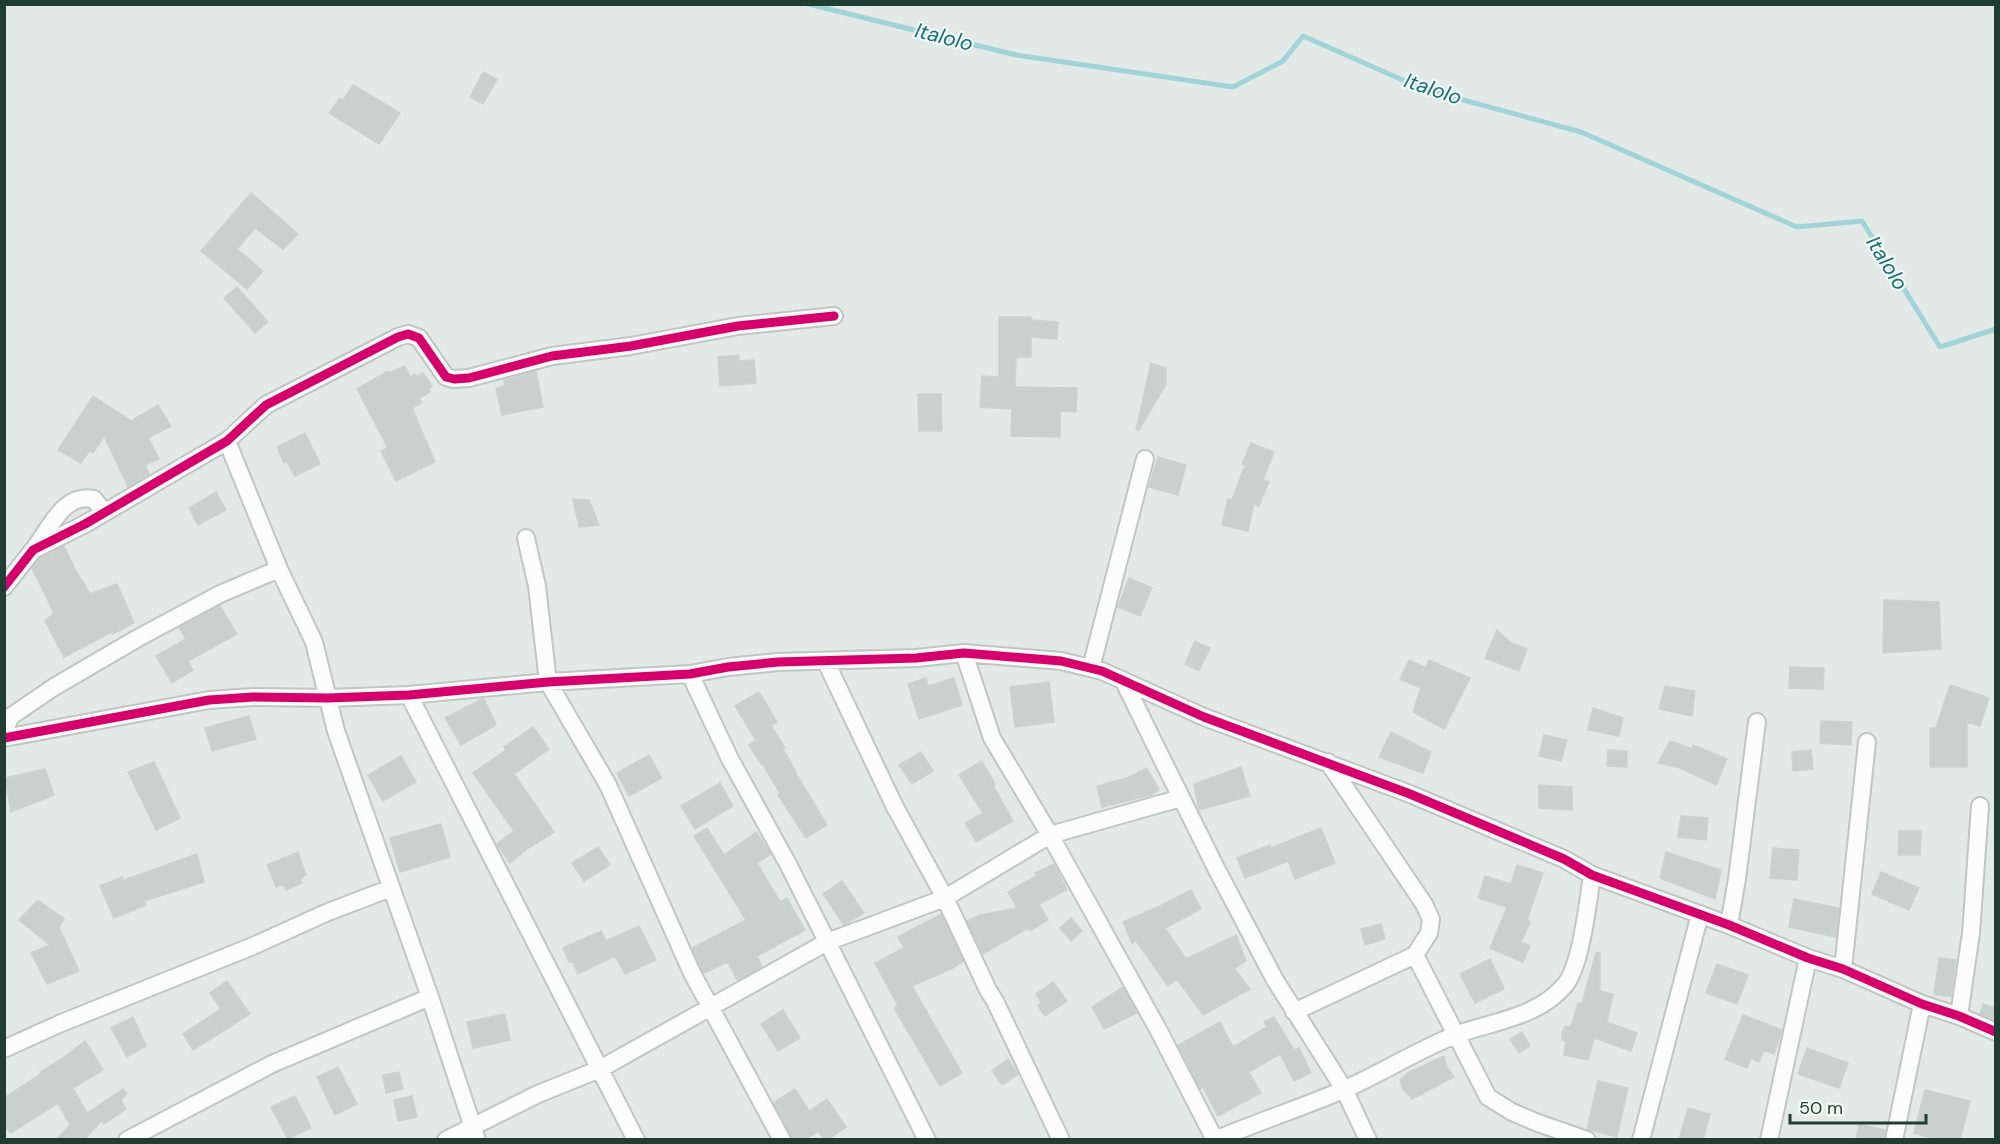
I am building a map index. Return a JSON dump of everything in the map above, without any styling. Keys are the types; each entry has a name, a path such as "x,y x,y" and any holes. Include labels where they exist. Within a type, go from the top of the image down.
{"street":[{"path":"33,550 227,441 266,405 408,334 419,338 446,377 454,379 470,378 552,356 631,346 738,326 834,316"},
{"path":"227,441 279,569 314,642 336,731 475,1132"},
{"path":"1091,668 1145,459"},
{"path":"4,586 66,504 75,499 94,499 104,512"},
{"path":"526,538 537,586 548,682 608,785 692,973 782,1140"},
{"path":"279,569 220,594 54,687 10,717 4,736 209,700 253,697 328,698 409,695 548,682 690,674 778,662 826,662 964,654 1060,661 1091,668 1122,680 1204,717 1328,762 1564,859 1592,875 1729,925 1808,958 1843,969 1922,1004 1959,1016 1995,1032"},
{"path":"964,654 992,738 1050,835 1159,1031 1215,1139 1344,1089 1457,1035 1518,1016 1554,997 1567,983 1582,939 1592,875"},
{"path":"826,662 895,807 945,898 1061,1140"},
{"path":"690,674 730,759 788,864 927,1140"},
{"path":"1122,680 1259,950 1294,1012 1344,1089 1368,1140"},
{"path":"409,695 636,1140"},
{"path":"1729,925 1757,722"},
{"path":"1843,969 1867,742"},
{"path":"1294,1012 1415,955 1429,933 1431,919 1424,904 1328,762"},
{"path":"446,1140 475,1132 566,1082 600,1069 636,1051 711,1006 827,942 945,898 1050,835 1181,798"},
{"path":"1959,1016 1971,933 1980,806"},
{"path":"4,1049 328,912 391,888"},
{"path":"1641,1140 1700,914"},
{"path":"1415,955 1488,1097 1512,1112 1587,1140"},
{"path":"1769,1140 1808,958"},
{"path":"127,1140 272,1064 430,997"},
{"path":"1894,1140 1922,1004"}],"building":[{"path":"483,72 497,79 483,104 470,97"},
{"path":"353,85 400,113 379,144 329,113 340,98 343,100"},
{"path":"251,193 298,234 283,249 255,228 237,249 263,271 247,289 201,251"},
{"path":"237,287 268,322 255,333 224,298"},
{"path":"999,317 1031,317 1031,320 1058,322 1057,339 1031,337 1031,357 1016,357 1015,387 1077,388 1076,412 1060,411 1060,437 1011,436 1012,409 980,407 982,376 999,377"},
{"path":"739,355 739,361 754,360 756,383 720,386 718,357"},
{"path":"1151,363 1166,368 1166,384 1139,430 1136,430"},
{"path":"405,366 410,377 415,374 417,377 423,373 432,386 429,389 430,392 419,398 422,403 412,408 435,462 396,481 381,451 388,448 357,389 388,371 389,373"},
{"path":"536,371 543,407 502,415 496,388 505,386 504,380"},
{"path":"918,394 941,394 942,431 919,431"},
{"path":"93,396 131,421 158,405 171,426 148,438 159,459 145,465 149,474 128,487 104,436 93,453 90,450 81,463 58,450"},
{"path":"305,433 320,464 295,476 287,462 284,463 277,447"},
{"path":"1251,443 1274,452 1263,480 1269,482 1259,506 1254,504 1248,531 1222,525 1228,499 1232,500 1245,465 1242,464"},
{"path":"1158,457 1186,465 1178,495 1149,487"},
{"path":"216,492 226,510 198,525 189,508"},
{"path":"573,499 589,500 599,525 579,527"},
{"path":"64,546 90,594 117,584 134,623 64,657 45,621 54,613 32,568 40,558"},
{"path":"1129,578 1152,588 1140,616 1118,607"},
{"path":"1884,600 1939,602 1941,649 1883,653"},
{"path":"220,606 237,634 188,661 193,670 172,683 156,656 186,639 179,628"},
{"path":"1497,630 1510,642 1527,649 1519,671 1485,658"},
{"path":"1195,641 1210,648 1199,671 1185,664"},
{"path":"1409,660 1426,668 1429,660 1470,678 1444,729 1413,712 1421,688 1400,679"},
{"path":"1790,667 1824,668 1823,689 1789,688"},
{"path":"926,678 928,686 954,678 962,705 919,719 908,684"},
{"path":"1049,682 1054,722 1015,727 1010,687"},
{"path":"1950,685 1989,698 1980,726 1967,722 1967,767 1930,767 1930,728 1936,728"},
{"path":"1665,686 1695,691 1692,716 1659,709"},
{"path":"759,692 777,722 771,726 827,825 806,838 749,745 756,740 735,706"},
{"path":"482,699 496,725 461,745 445,718"},
{"path":"1593,708 1623,718 1619,736 1588,730"},
{"path":"249,716 256,739 212,751 205,728"},
{"path":"1821,721 1852,722 1851,745 1820,743"},
{"path":"533,727 549,749 514,774 554,832 510,863 497,844 514,831 473,773 506,750 504,747"},
{"path":"1391,732 1431,752 1423,773 1379,757"},
{"path":"1544,735 1567,740 1561,761 1539,756"},
{"path":"1670,741 1692,749 1693,745 1727,759 1716,785 1680,768 1658,763"},
{"path":"1608,750 1627,751 1627,767 1607,766"},
{"path":"1811,750 1813,769 1793,771 1792,752"},
{"path":"921,752 933,771 912,784 899,765"},
{"path":"649,755 662,778 629,796 617,773"},
{"path":"401,756 416,782 383,801 368,775"},
{"path":"982,761 1013,821 976,842 965,823 983,813 959,775"},
{"path":"154,762 180,818 156,830 128,772"},
{"path":"1241,767 1250,796 1199,810 1194,784"},
{"path":"1147,768 1159,790 1151,795 1102,807 1097,786 1127,778"},
{"path":"45,769 54,795 11,812 5,778"},
{"path":"720,783 733,806 695,829 681,806"},
{"path":"1539,785 1572,787 1572,810 1539,808"},
{"path":"1681,816 1708,818 1706,840 1678,837"},
{"path":"441,824 450,857 400,872 390,838"},
{"path":"707,828 724,855 756,832 771,854 757,863 780,902 787,898 805,930 757,956 762,967 737,980 728,962 704,973 692,948 746,920 694,836"},
{"path":"1321,828 1335,863 1295,879 1288,861 1245,878 1237,858 1270,845 1271,848"},
{"path":"1899,831 1921,831 1920,855 1898,855"},
{"path":"598,847 610,865 584,881 572,863"},
{"path":"1773,848 1799,850 1797,880 1770,878"},
{"path":"298,852 306,875 300,879 302,883 286,890 283,884 276,887 267,865"},
{"path":"1666,852 1721,870 1715,899 1660,878"},
{"path":"197,854 204,882 144,901 146,905 114,918 100,886 122,877 124,880"},
{"path":"1054,864 1067,890 1039,904 1048,920 1030,931 1028,928 983,954 967,921 980,915 1017,908 1008,892 1036,876 1035,873"},
{"path":"1517,865 1543,873 1527,920 1530,922 1521,942 1530,946 1523,962 1490,948 1507,907 1478,898 1485,876 1511,884"},
{"path":"1881,872 1919,888 1909,910 1872,894"},
{"path":"842,881 864,913 844,925 823,894"},
{"path":"1191,890 1201,909 1165,928 1186,959 1236,935 1246,961 1234,968 1250,989 1203,1015 1177,979 1168,986 1136,941 1132,943 1123,922"},
{"path":"1794,899 1839,908 1836,937 1789,927"},
{"path":"38,900 64,919 59,927 79,971 47,984 31,953 50,945 19,920"},
{"path":"941,914 963,961 953,968 912,986 962,1073 940,1086 894,1008 898,1006 875,963 904,948 898,937"},
{"path":"1071,918 1082,931 1071,941 1060,928"},
{"path":"1381,924 1385,939 1365,945 1361,929"},
{"path":"639,926 656,960 625,974 615,956 578,974 563,948 601,931 606,941"},
{"path":"1596,953 1600,953 1600,991 1613,994 1607,1022 1637,1033 1631,1051 1594,1038 1588,1060 1564,1055 1566,1041 1562,1040 1562,1033 1565,1026 1571,1027 1578,1003 1582,1003"},
{"path":"1939,958 1956,960 1951,997 1934,994"},
{"path":"1490,959 1504,989 1475,1003 1460,974"},
{"path":"1717,964 1748,975 1737,1004 1706,993"},
{"path":"227,981 250,1014 193,1050 183,1034 221,1009 210,993"},
{"path":"1053,982 1067,1001 1045,1016 1038,1006 1041,1002 1036,994"},
{"path":"1123,987 1137,1013 1104,1029 1092,1007"},
{"path":"1983,1004 1995,1008 1995,1020 1980,1014"},
{"path":"783,1010 800,1038 778,1051 761,1024"},
{"path":"505,1014 510,1040 473,1048 467,1022"},
{"path":"1743,1015 1782,1030 1774,1054 1764,1050 1759,1062 1751,1058 1747,1068 1725,1059"},
{"path":"133,1017 146,1046 127,1057 111,1028"},
{"path":"1274,1017 1294,1050 1299,1048 1311,1073 1294,1081 1280,1054 1249,1072 1261,1093 1218,1116 1203,1087 1200,1089 1178,1045 1220,1022 1233,1047 1267,1027 1264,1022"},
{"path":"1522,1032 1530,1046 1519,1053 1510,1039"},
{"path":"85,1041 103,1070 73,1088 87,1113 123,1089 127,1093 121,1100 126,1109 104,1124 102,1120 84,1140 56,1140 70,1125 58,1103 11,1133 4,1126 4,1098"},
{"path":"1807,1048 1848,1063 1839,1088 1798,1074"},
{"path":"1444,1056 1447,1067 1454,1077 1412,1099 1403,1089 1400,1080 1408,1073"},
{"path":"1008,1059 1018,1074 1002,1085 992,1071"},
{"path":"338,1067 357,1104 335,1115 317,1077"},
{"path":"399,1072 403,1089 386,1093 383,1075"},
{"path":"1598,1081 1628,1088 1617,1137 1587,1129"},
{"path":"795,1089 809,1111 827,1099 846,1127 827,1140 824,1140 818,1131 804,1140 792,1140 774,1102"},
{"path":"1925,1090 1970,1101 1960,1140 1938,1140 1914,1133"},
{"path":"295,1096 311,1128 288,1139 271,1107"},
{"path":"412,1096 417,1117 398,1121 394,1100"},
{"path":"1688,1108 1710,1114 1703,1140 1679,1140"},
{"path":"1859,1124 1885,1130 1884,1140 1856,1140"}],"waterway":[{"name":"Italolo","path":"808,4 1016,55 1233,87 1283,61 1303,36 1423,89 1581,132 1797,227 1862,221 1940,347 1996,329"}],"cycle path":[{"path":"4,587 33,550 85,524 227,441 266,405 398,337 408,334 419,338 446,377 454,379 469,378 552,356 631,346 738,326 834,316"},
{"path":"4,738 209,700 253,697 328,698 409,695 548,682 690,674 728,667 778,662 916,658 964,653 1061,661 1102,671 1204,717 1410,794 1564,859 1592,875 1729,925 1808,958 1843,969 1922,1004 1959,1016 1996,1032"}]}
